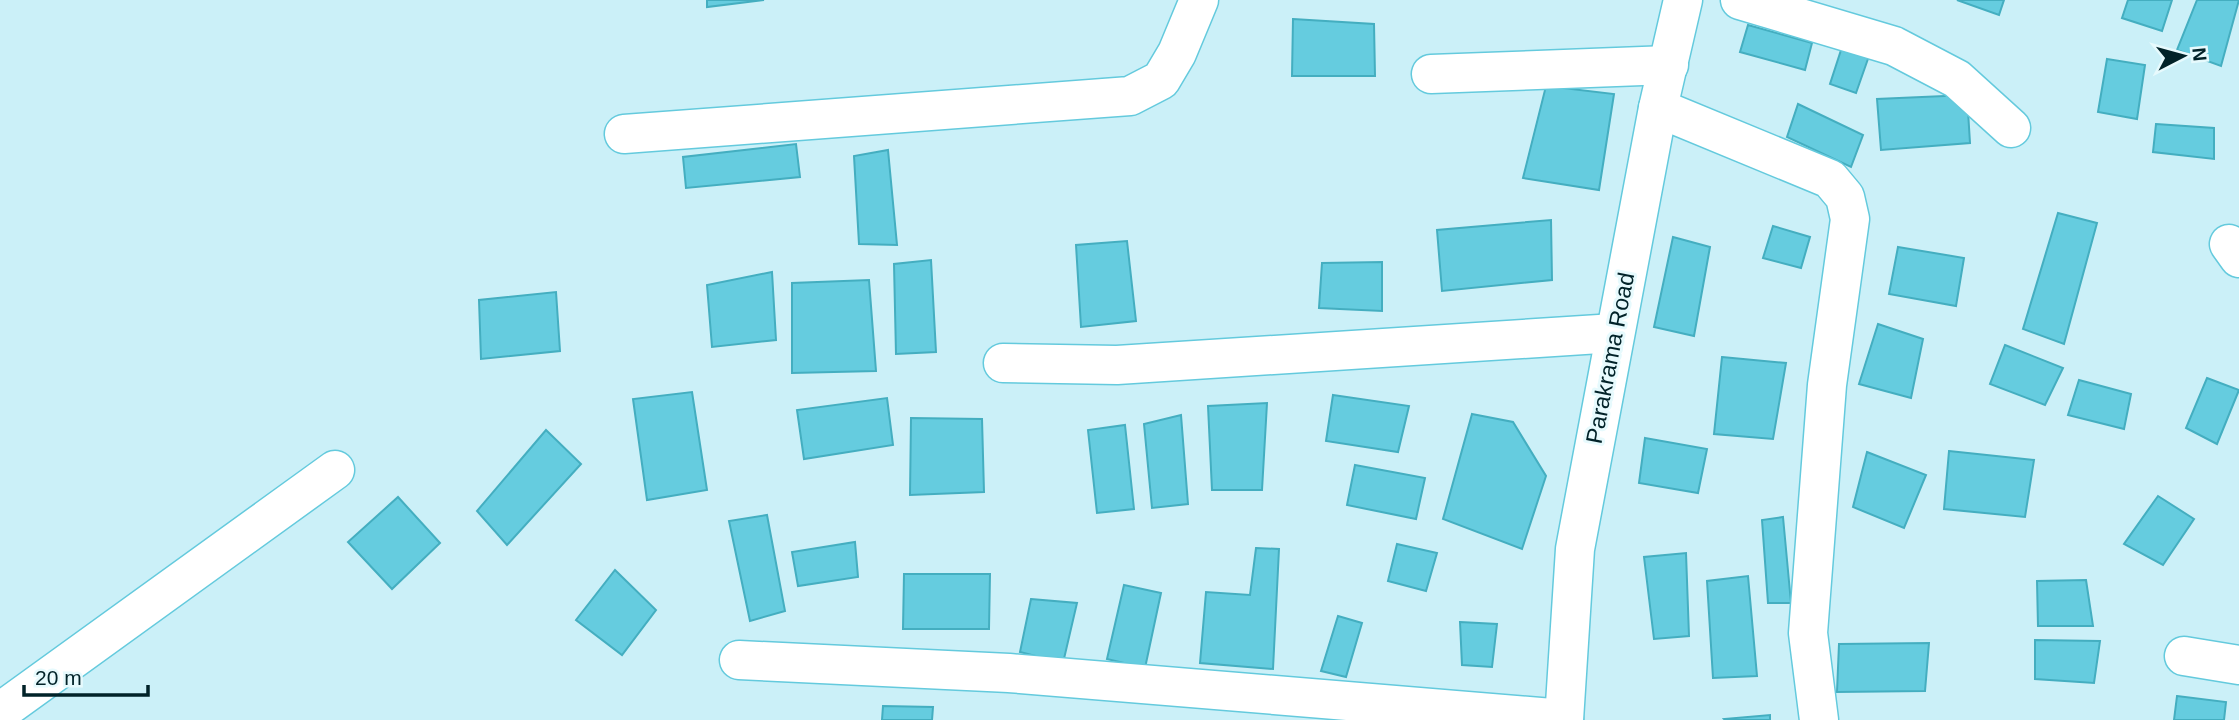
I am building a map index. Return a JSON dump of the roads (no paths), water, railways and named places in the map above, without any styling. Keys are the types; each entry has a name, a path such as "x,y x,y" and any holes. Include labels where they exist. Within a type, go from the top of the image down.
{"street":[{"path":"624,134 1130,96 1161,80 1177,52 1199,0"},
{"name":"Parakrama Road","path":"1564,720 1575,549 1658,108 1683,0"},
{"path":"1740,0 1894,46 1957,79 2011,128"},
{"path":"1431,74 1669,65"},
{"path":"1658,108 1830,178 1845,197 1850,219 1827,385 1808,633 1819,720"},
{"path":"1003,363 1117,365 1615,334"},
{"path":"0,712 335,470"},
{"path":"2184,656 2239,665"},
{"path":"739,660 1009,673 1564,720"}]}
